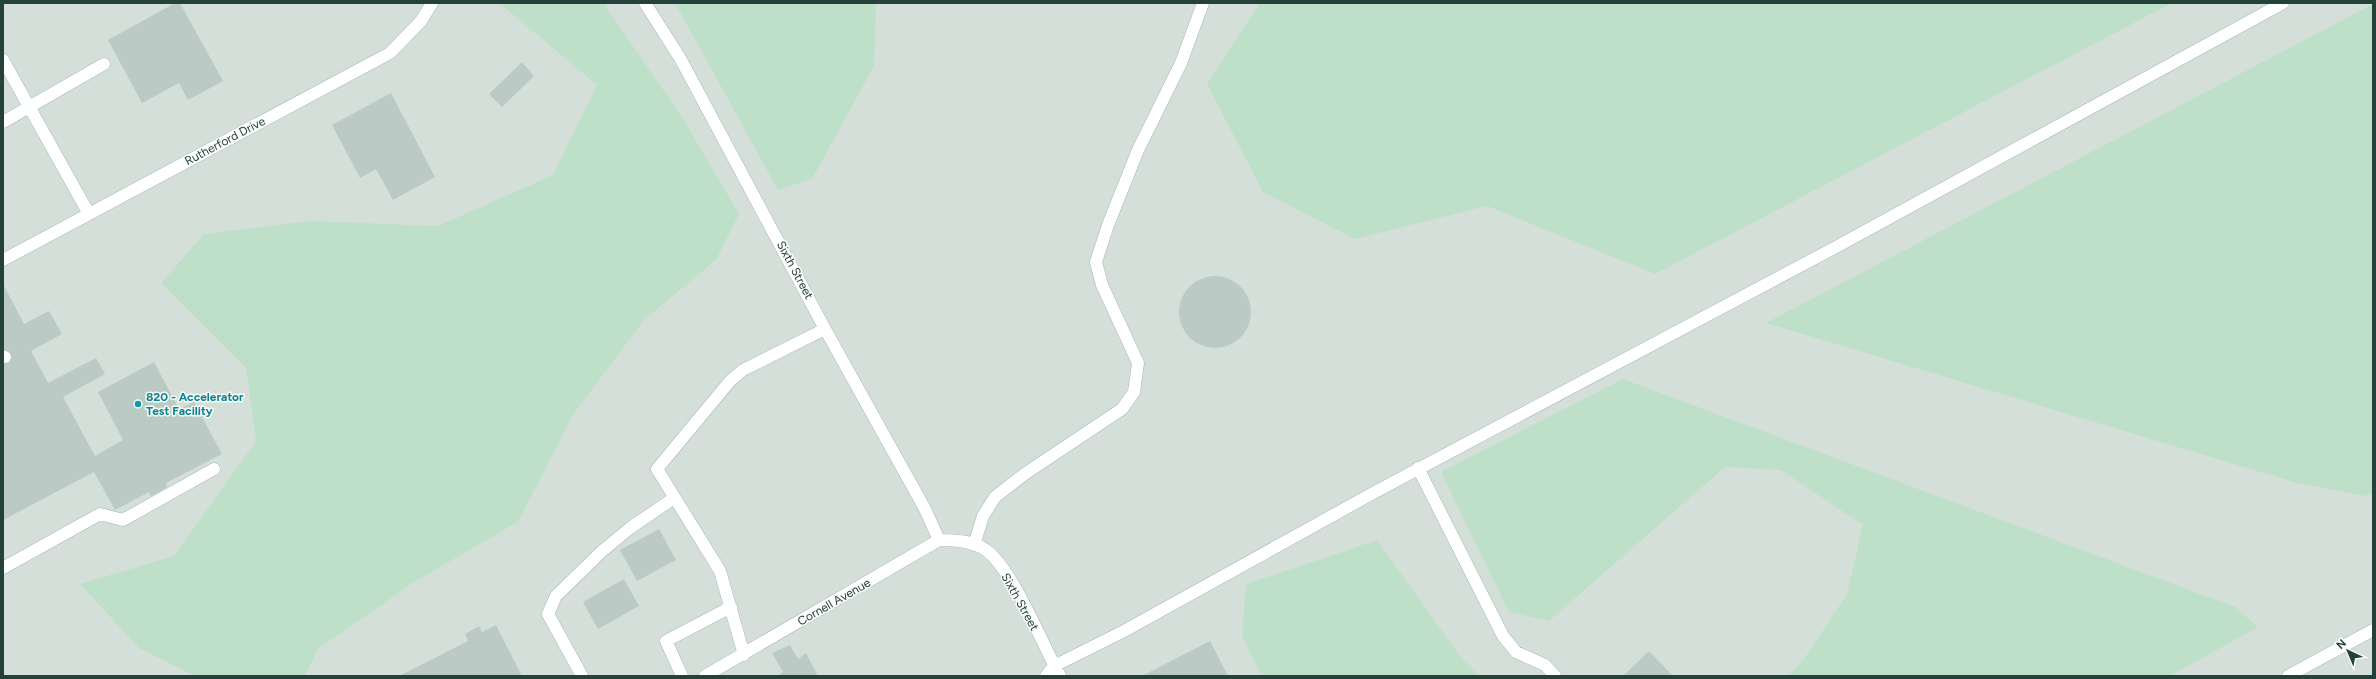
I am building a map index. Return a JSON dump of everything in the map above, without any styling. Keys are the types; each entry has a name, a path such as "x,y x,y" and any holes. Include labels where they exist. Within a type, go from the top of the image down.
{"street":[{"name":"Rutherford Drive","path":"3,260 390,53 416,27 432,3"},
{"name":"Sixth Street","path":"645,3 680,58 825,329 925,509 939,540"},
{"path":"939,540 970,543 983,516 995,497 1026,473 1122,409 1134,392 1138,363 1102,285 1096,262 1108,224 1138,150 1181,63 1203,3"},
{"path":"1046,676 1124,631 1418,468 1836,247 2282,3"},
{"path":"3,60 89,214"},
{"path":"3,122 104,64"},
{"path":"744,655 720,571 657,469 730,381 743,370 825,329"},
{"path":"1418,468 1503,636 1516,652 1550,669 1556,676"},
{"path":"3,568 100,514 123,520 214,469"},
{"path":"582,676 548,614 556,596 601,552 630,528 674,498"},
{"name":"Cornell Avenue","path":"705,676 727,671 744,655 939,540"},
{"name":"Sixth Street","path":"970,543 986,550 1008,575 1057,671"},
{"path":"682,676 666,641 731,607"},
{"path":"2288,676 2371,633"}],"shaded area":[{"path":"3,3 2373,3 2373,676 3,676"}],"green space":[{"path":"499,3 603,3 682,117 739,214 716,260 644,320 572,416 518,522 414,582 318,649 305,676 195,676 139,648 80,584 174,556 256,441 246,368 161,283 204,234 311,221 438,226 553,175 597,85"},
{"path":"675,3 876,3 874,66 812,179 778,190"},
{"path":"1260,3 2172,3 1655,274 1487,206 1355,239 1263,192 1207,84"},
{"path":"2373,4 2373,494 2366,496 2297,483 1766,323"},
{"path":"1623,379 2235,607 2258,627 2170,676 1787,676 1802,662 1847,594 1863,525 1781,470 1725,467 1549,621 1509,612 1441,472"},
{"path":"1377,540 1462,659 1479,676 1262,676 1242,637 1246,584"}],"building":[{"path":"175,3 180,3 223,81 188,100 179,83 142,103 108,40"},
{"path":"522,62 534,76 502,107 489,94"},
{"path":"391,93 435,177 393,200 376,169 360,178 332,125"},
{"path":"1215,276 1235,282 1245,292 1251,312 1245,332 1235,342 1215,348 1195,342 1185,332 1179,312 1185,292 1195,282"},
{"name":"820 - Accelerator Test Facility","path":"3,284 24,324 49,311 62,334 31,351 48,383 96,358 105,374 63,397 95,456 123,440 98,392 154,362 179,409 194,402 222,454 166,483 167,487 151,496 149,492 115,510 94,472 3,520 3,364 9,363 12,357 9,351 3,350"},
{"path":"659,529 676,560 637,581 620,550"},
{"path":"624,579 639,606 598,629 583,602"},
{"path":"496,625 522,676 399,676 468,641 465,634 479,626 482,632"},
{"path":"1210,641 1228,676 1142,676"},
{"path":"790,645 798,659 806,653 818,676 777,676 783,672 772,653"},
{"path":"1649,651 1673,676 1623,676"}],"place":[{"name":"820 - Accelerator Test Facility","path":"138,404"}]}
